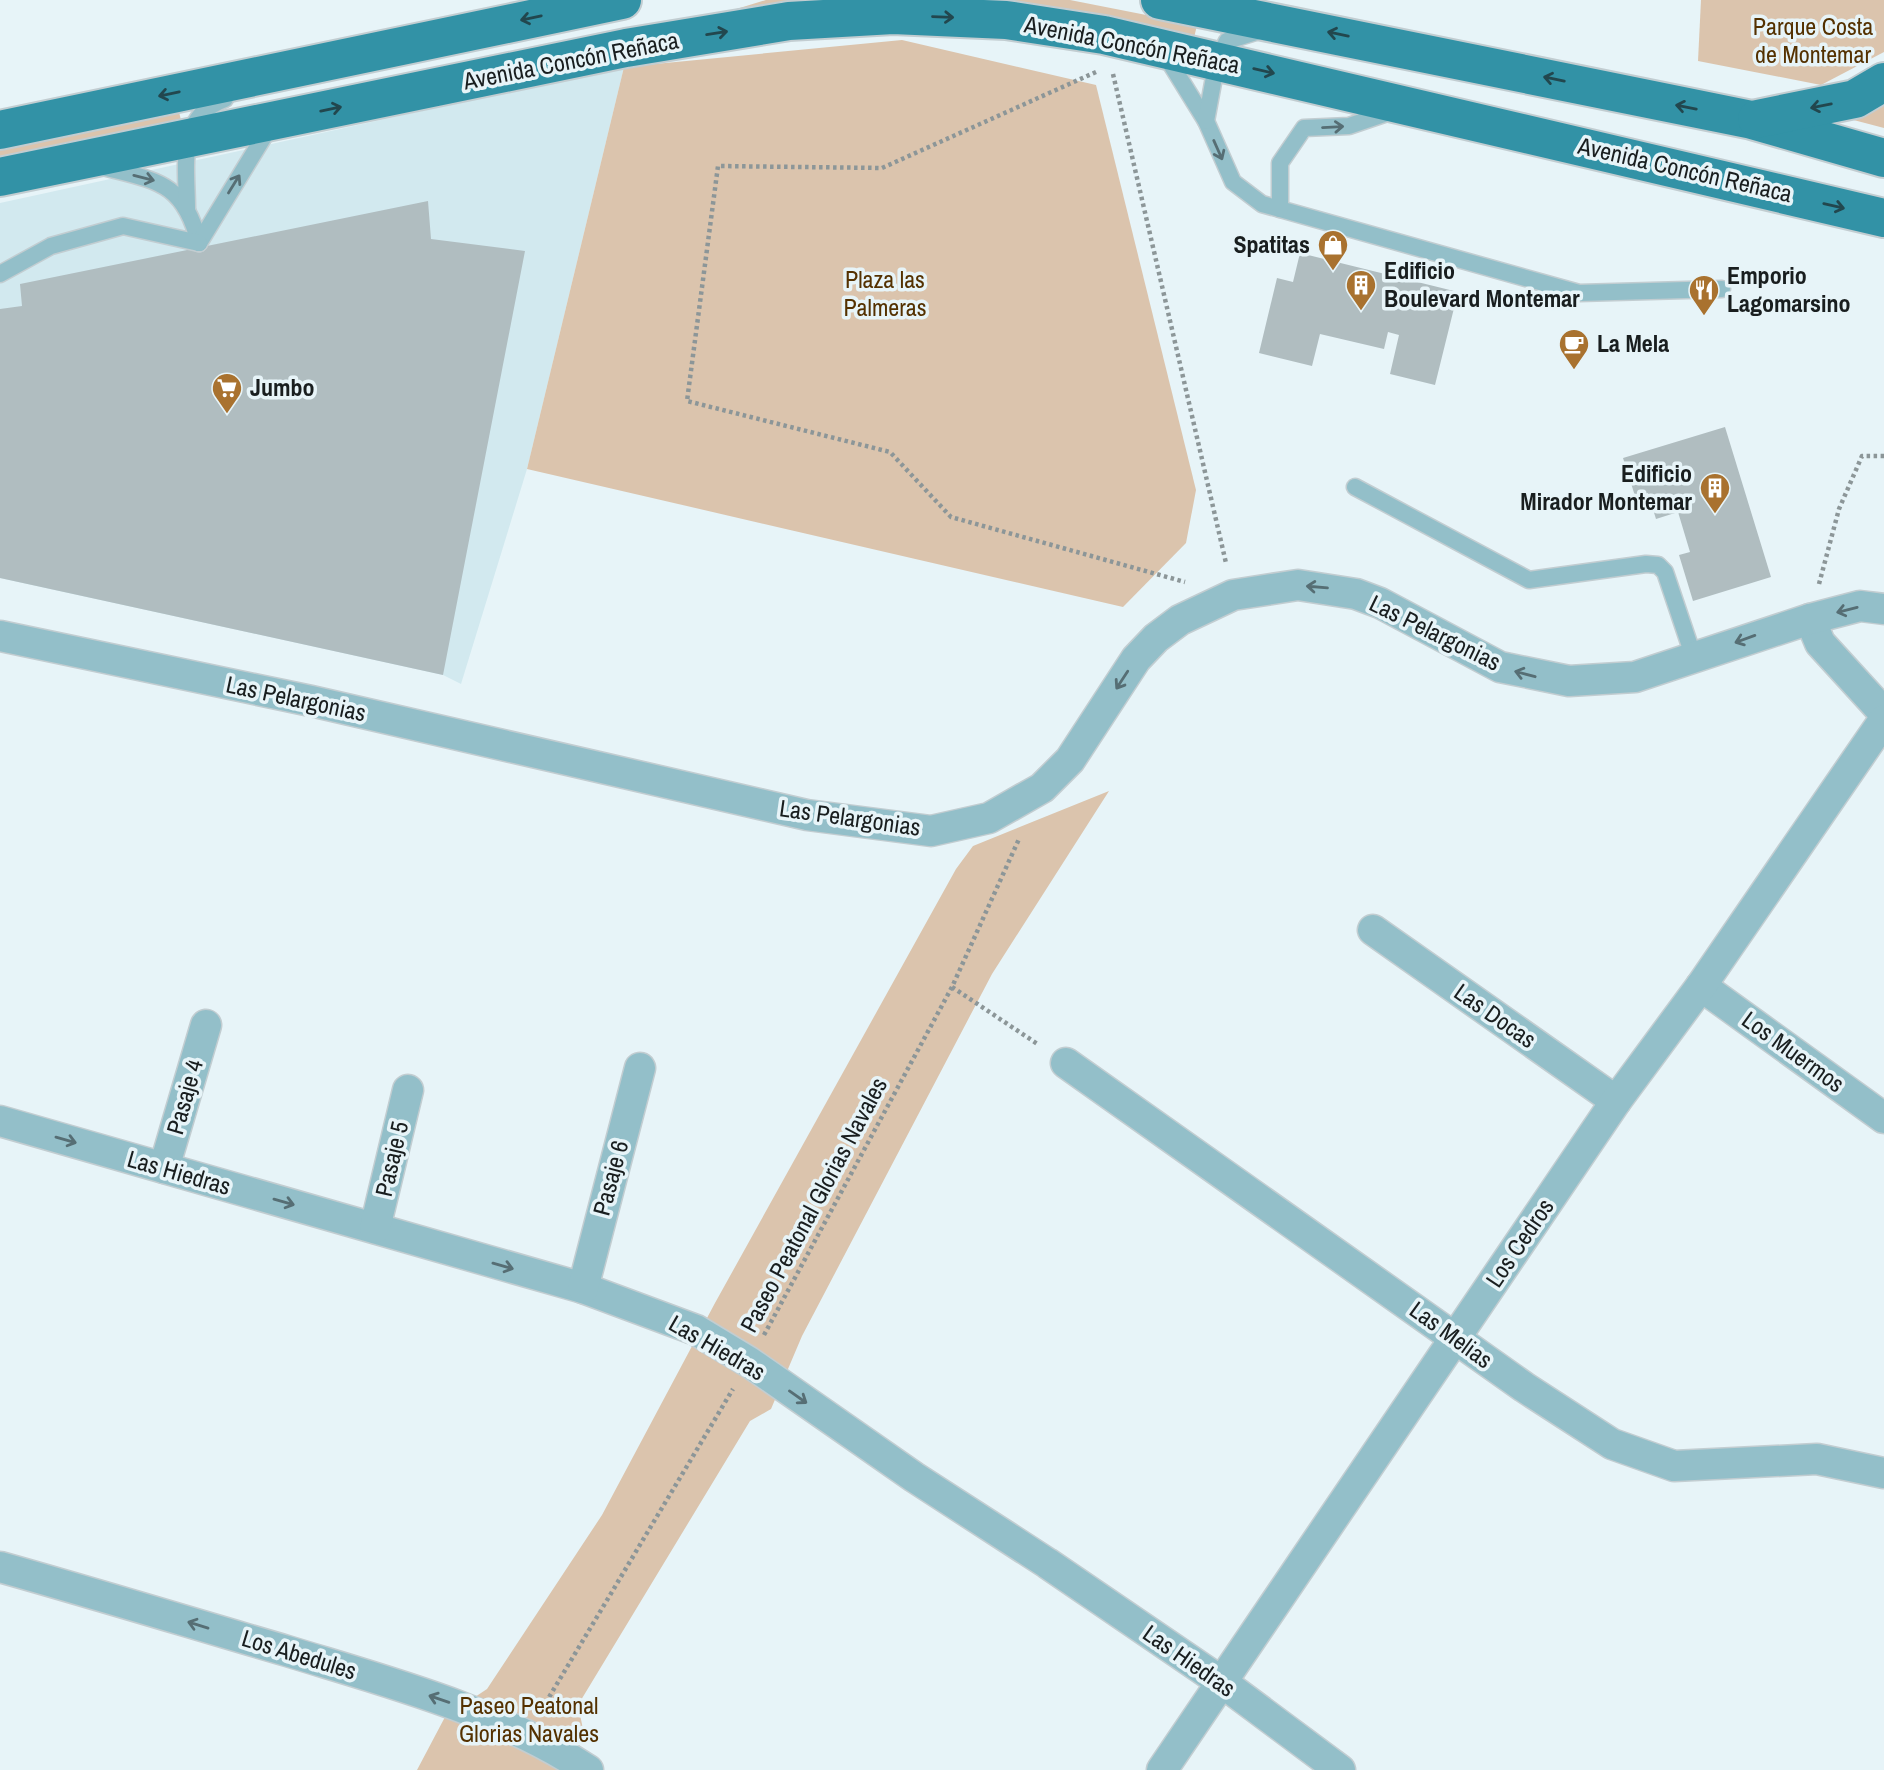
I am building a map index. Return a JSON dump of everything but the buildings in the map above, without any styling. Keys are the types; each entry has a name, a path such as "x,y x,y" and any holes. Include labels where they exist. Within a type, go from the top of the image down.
{"main road":[{"name":"Avenida Concón Reñaca","path":"0,130 622,0"},
{"name":"Avenida Concón Reñaca","path":"1160,0 1752,120 1884,158"},
{"name":"Avenida Concón Reñaca","path":"0,177 626,48 789,21 893,15 1006,20 1107,50 1161,48 1884,218"},
{"path":"1752,120 1855,99 1884,82"}],"street":[{"name":"Las Pelargonias","path":"0,636 311,701 807,815 931,831 989,818 1042,788 1070,760 1136,659 1149,645 1180,620 1233,595 1298,585 1356,594 1380,603 1500,667 1545,678 1592,681 1635,677 1810,619 1860,606 1884,609"},
{"path":"1810,619 1820,643 1884,713"},
{"name":"Los Cedros","path":"1163,1770 1616,1101 1701,986 1884,720"},
{"name":"Las Docas","path":"1373,930 1616,1101"},
{"name":"Los Muermos","path":"1701,986 1884,1118"},
{"name":"Pasaje 4","path":"164,1168 206,1025"},
{"name":"Las Melias","path":"1066,1063 1455,1339 1612,1444 1674,1466 1817,1459 1884,1473"},
{"name":"Pasaje 6","path":"583,1288 640,1068"},
{"name":"Pasaje 5","path":"375,1228 408,1090"},
{"name":"Las Hiedras","path":"0,1121 583,1288 696,1330 749,1362 914,1478 1047,1563 1223,1684 1340,1770"},
{"name":"Los Abedules","path":"0,1567 473,1710 527,1733 588,1770"}],"lane":[{"path":"1206,121 1217,61 1227,41 1284,23"},
{"path":"1161,48 1206,121 1233,182 1262,204 1579,293 1722,289"},
{"path":"187,209 187,138 206,106 332,60"},
{"path":"1280,209 1280,163 1304,128 1349,126 1412,105"},
{"path":"199,243 273,121"},
{"path":"78,161 161,182 192,215 199,243"},
{"path":"0,274 51,246 124,226 199,243"},
{"path":"1355,487 1529,580 1646,564 1658,565 1665,572 1694,657"}],"path":[{"path":"1107,50 1233,595 951,517 890,452 687,401 718,166 882,168 1107,50"},
{"path":"1810,619 1839,509 1862,456 1884,456"},
{"name":"Paseo Peatonal Glorias Navales","path":"527,1733 749,1362 952,987 1019,838"},
{"path":"952,987 1066,1063"}],"shaded area":[{"path":"624,67 527,469 461,684 443,675 0,578 0,203"}],"green space":[{"path":"766,0 843,0 730,11"},
{"path":"929,0 1070,0 1197,25 1194,38"},
{"name":"Parque Costa de Montemar","path":"1701,0 1884,0 1884,52 1821,85 1698,61"},
{"name":"Plaza las Palmeras","path":"902,40 1096,85 1196,490 1186,543 1123,607 527,469 624,67"},
{"path":"1884,103 1884,128 1846,118"},
{"path":"178,107 182,125 0,163 0,145"},
{"name":"Paseo Peatonal Glorias Navales","path":"1109,791 992,974 802,1336 771,1409 750,1421 578,1705 583,1729 569,1770 417,1770 445,1717 487,1689 602,1515 715,1303 956,869 973,846"}],"place":[{"name":"Spatitas","path":"1333,272"},
{"name":"Edificio Boulevard Montemar","path":"1361,312"},
{"name":"Emporio Lagomarsino","path":"1704,317"},
{"name":"La Mela","path":"1574,371"},
{"name":"Jumbo","path":"227,415"},
{"name":"Edificio Mirador Montemar","path":"1715,515"}]}
